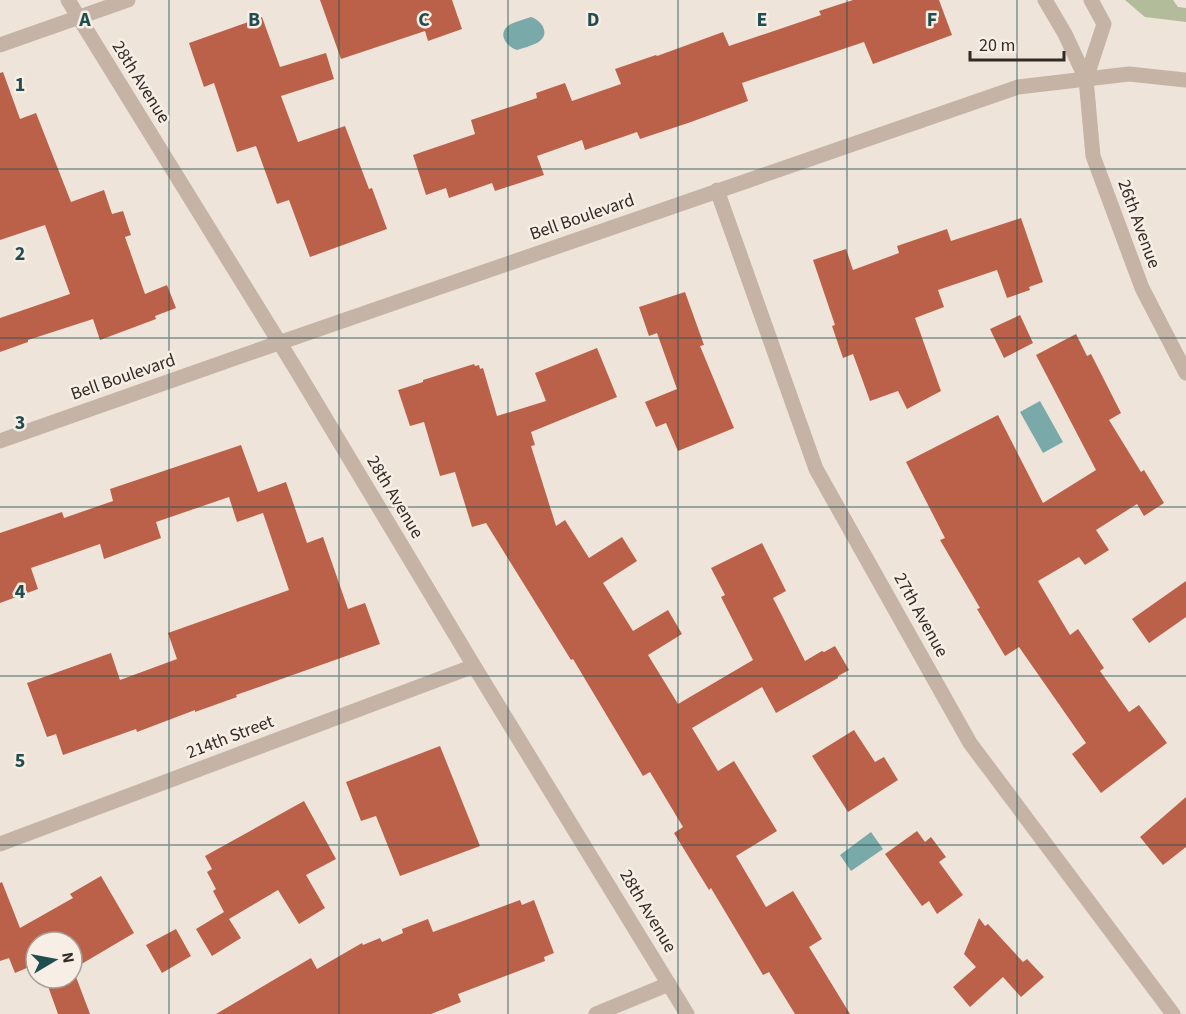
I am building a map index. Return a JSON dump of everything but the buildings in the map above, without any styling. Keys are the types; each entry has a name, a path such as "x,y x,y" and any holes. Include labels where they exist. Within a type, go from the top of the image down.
{"street":[{"name":"28th Avenue","path":"68,0 687,1014"},
{"path":"0,45 128,0"},
{"name":"26th Avenue","path":"1046,0 1086,79 1093,156 1142,288 1186,373"},
{"name":"26th Avenue","path":"1086,79 1104,24 1091,0"},
{"name":"Bell Boulevard","path":"0,441 1018,87 1129,74 1186,80"},
{"name":"27th Avenue","path":"717,190 816,469 970,744 1173,1014"},
{"name":"214th Street","path":"0,844 474,666"},
{"path":"596,1014 669,984"}],"green space":[{"path":"1125,0 1173,0 1178,7 1186,8 1186,22 1145,17"}],"water":[{"path":"531,17 542,25 544,36 532,45 517,50 512,48 504,38 504,31 511,24"},
{"path":"1040,401 1063,442 1043,453 1020,412"},
{"path":"871,832 883,849 851,871 840,855"}]}
